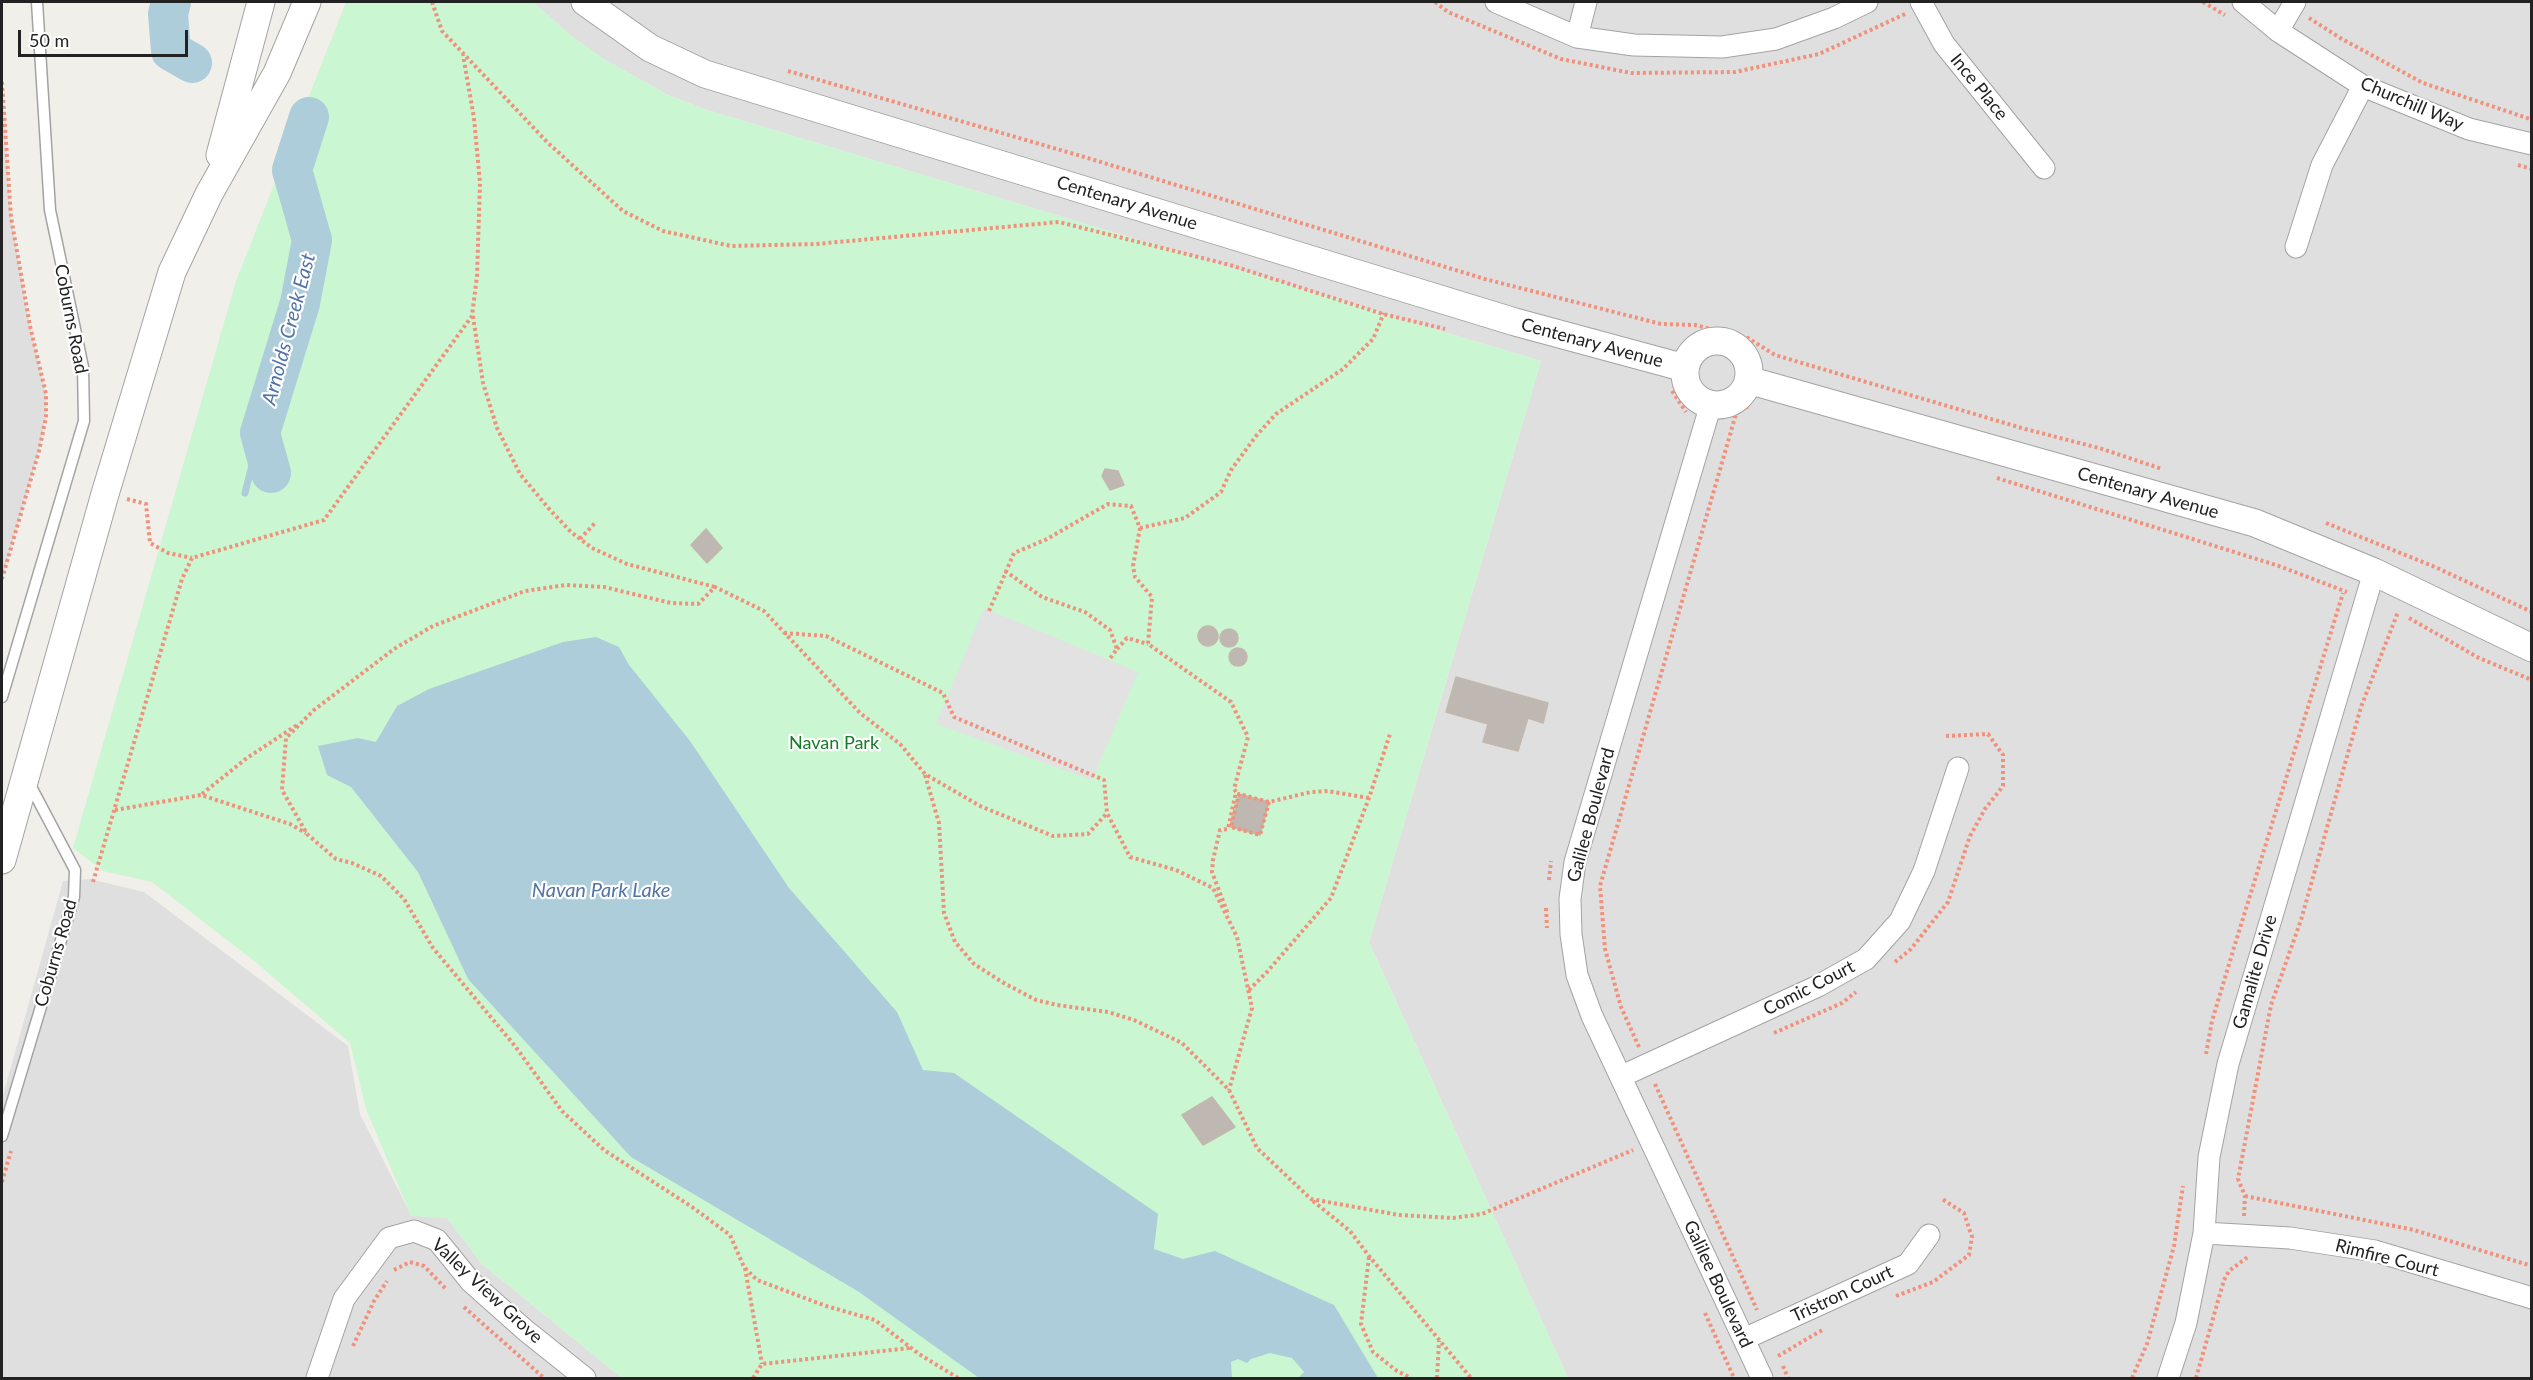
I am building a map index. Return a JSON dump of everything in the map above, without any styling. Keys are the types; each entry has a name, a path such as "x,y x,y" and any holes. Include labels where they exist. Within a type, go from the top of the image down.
{"street":[{"path":"209,194 261,2"},
{"path":"2,860 105,494 172,272 209,194 277,74 307,2"},
{"name":"Centenary Avenue","path":"585,2 650,48 705,74 1493,315 1676,375"},
{"path":"1496,2 1577,37 1634,45 1722,47 1776,39 1834,18 1867,2"},
{"path":"1577,37 1586,2"},
{"name":"Ince Place","path":"1921,2 1944,44 2044,168"},
{"name":"Churchill Way","path":"2243,2 2278,31 2362,86 2469,129 2532,144"},
{"path":"2278,31 2293,4"},
{"path":"2296,247 2322,165 2362,86"},
{"path":"1712,341 1732,345 1746,360 1748,380 1738,396 1709,412 1702,401 1694,395 1685,378 1676,375 1694,350 1712,341"},
{"name":"Centenary Avenue","path":"1748,380 2255,523 2374,572 2532,648"},
{"name":"Galilee Boulevard","path":"1709,412 1575,862 1569,899 1577,975 1592,1016 1622,1076 1641,1146 1744,1339 1762,1378"},
{"name":"Gamalite Drive","path":"2168,1378 2186,1323 2204,1233 2209,1158 2228,1064 2374,572"},
{"name":"Comic Court","path":"1622,1076 1818,986 1866,959 1900,921 1924,871 1958,768"},
{"name":"Valley View Grove","path":"317,1378 344,1299 389,1238 414,1231 437,1240 471,1282 525,1330 585,1378"},
{"name":"Rimfire Court","path":"2204,1233 2247,1245 2290,1238 2375,1251 2532,1298"},
{"name":"Tristron Court","path":"1744,1339 1908,1264 1929,1235"}],"lane":[{"name":"Coburns Road","path":"2,697 84,421 83,367 50,210 36,2"},
{"name":"Coburns Road","path":"2,1136 74,897 75,870 26,776"}],"path":[{"path":"432,2 442,31 548,143 623,211 663,231 731,246 816,244 1059,222 1230,265 1383,314 1452,330"},
{"path":"2293,4 2342,39 2423,82 2532,120"},
{"path":"463,54 474,118 480,183 477,276 472,316 483,383 497,428 520,474 550,510 592,548 627,564 715,587 764,611 860,713 900,744 925,774 980,806 1053,836 1088,834 1107,813"},
{"path":"782,69 1081,156 1485,279 1661,324 1695,326 1748,338 1775,355 2025,429 2099,448 2164,470"},
{"path":"2,82 11,217 30,326 46,394 46,417 39,451 2,579"},
{"path":"1140,528 1185,518 1221,492 1231,470 1269,421 1314,386 1343,369 1373,339 1383,314"},
{"path":"105,494 146,504 150,543 168,553 192,558 324,520 472,316"},
{"path":"1676,375 1688,416 1709,412 1737,413"},
{"path":"1753,406 1745,406 1737,413 1600,886 1605,949 1621,1007 1788,1378"},
{"path":"1987,475 2279,566 2398,612 2479,658 2532,680"},
{"path":"989,611 1014,553 1045,540 1108,504 1131,506 1140,528 1133,566 1135,578 1152,597 1148,644"},
{"path":"2318,520 2435,567 2532,612"},
{"path":"580,539 596,522"},
{"path":"192,558 182,579 114,810 201,795 290,824 307,834 336,859 352,863 381,876 405,898 433,948 515,1046 562,1111 604,1150 692,1207 730,1235 744,1267 762,1364 753,1378"},
{"path":"1005,571 1042,597 1085,612 1110,630 1116,649"},
{"path":"307,834 282,790 286,738 314,710 394,650 423,632 525,591 566,585 604,587 671,603 698,604 715,587"},
{"path":"2196,1378 2224,1280 2229,1271 2239,1265 2247,1245 2246,1196 2238,1179 2271,1005 2301,920 2361,707 2398,612"},
{"path":"784,633 826,636 943,693 954,717 1104,780 1107,813 1130,858 1176,870 1213,888 1237,937"},
{"path":"1109,660 1126,638 1148,644 1231,702 1248,737 1234,789 1236,792 1231,827 1260,835 1269,802"},
{"path":"201,795 273,739 301,723"},
{"path":"1248,990 1267,972 1331,898 1369,798 1390,734"},
{"path":"925,774 939,823 944,913 955,942 974,964 1002,982 1036,999 1056,1005 1108,1012 1159,1031 1182,1043 1229,1090 1257,1148 1311,1199 1350,1230 1471,1378"},
{"path":"1235,803 1239,794 1269,802 1311,792 1328,791 1369,798"},
{"path":"1229,1090 1252,1008 1237,937 1212,872 1221,831 1228,829 1232,818"},
{"path":"1548,887 1553,855"},
{"path":"1547,897 1548,937"},
{"path":"1627,1140 1641,1146"},
{"path":"1311,1199 1399,1215 1453,1218 1482,1214 1641,1146"},
{"path":"1636,1161 1641,1146"},
{"path":"2246,1196 2414,1230 2532,1266"},
{"path":"2239,1265 2247,1245"},
{"path":"1369,1256 1361,1324 1373,1352 1396,1371 1411,1378"},
{"path":"349,1354 374,1301 396,1268 410,1262 424,1266 454,1297"},
{"path":"744,1267 757,1280 826,1306 874,1320 910,1348 957,1378"},
{"path":"1700,1302 1734,1378"},
{"path":"461,1305 544,1378"},
{"path":"1437,1378 1439,1340"},
{"path":"762,1364 910,1348"}],"shaded area":[{"path":"533,2 2531,2 2531,1378 1568,1378 1369,942 1541,361 704,109 668,95 602,58 569,34"},
{"path":"2,82 11,217 30,326 46,394 46,417 39,451 2,580"},
{"path":"984,608 1138,672 1092,780 936,724"},
{"path":"90,879 144,892 348,1046 360,1114 411,1215 447,1218 482,1264 622,1378 2,1378 2,1099 63,881"}],"green space":[{"name":"Navan Park","path":"346,2 533,2 569,34 602,58 668,95 704,109 1541,361 1369,942 1568,1378 622,1378 482,1264 447,1218 411,1216 366,1109 350,1043 253,960 152,882 103,871 73,848 236,281"}],"water":[{"name":"Navan Park Lake","path":"596,637 619,647 629,665 690,741 789,888 897,1012 923,1070 954,1073 1158,1214 1154,1249 1183,1259 1215,1251 1334,1305 1378,1378 1298,1378 1304,1372 1292,1358 1270,1353 1251,1359 1247,1363 1238,1359 1231,1362 1232,1378 979,1378 859,1292 631,1157 468,979 418,872 351,787 327,775 318,746 358,738 376,742 397,706 429,689 563,642"}],"building":[{"path":"1105,469 1118,471 1124,485 1110,490 1102,476"},
{"path":"706,529 722,548 707,563 691,545"},
{"path":"1208,626 1215,629 1218,636 1215,643 1208,646 1201,643 1198,636 1201,629"},
{"path":"1225,629 1233,629 1238,634 1236,645 1225,647 1220,642 1220,634"},
{"path":"1234,648 1242,648 1247,653 1245,664 1234,666 1229,661 1229,653"},
{"path":"1456,677 1548,703 1543,723 1528,718 1518,751 1483,742 1488,724 1446,712"},
{"path":"1239,794 1269,802 1260,835 1231,827"},
{"path":"1212,1097 1235,1127 1203,1145 1182,1115"}],"waterway":[{"name":"Arnolds Creek East","path":"171,2 168,14 171,51 192,63"},
{"name":"Arnolds Creek East","path":"271,473 260,433 300,303 312,240 292,170 309,117"},
{"path":"245,493 260,433"}]}
